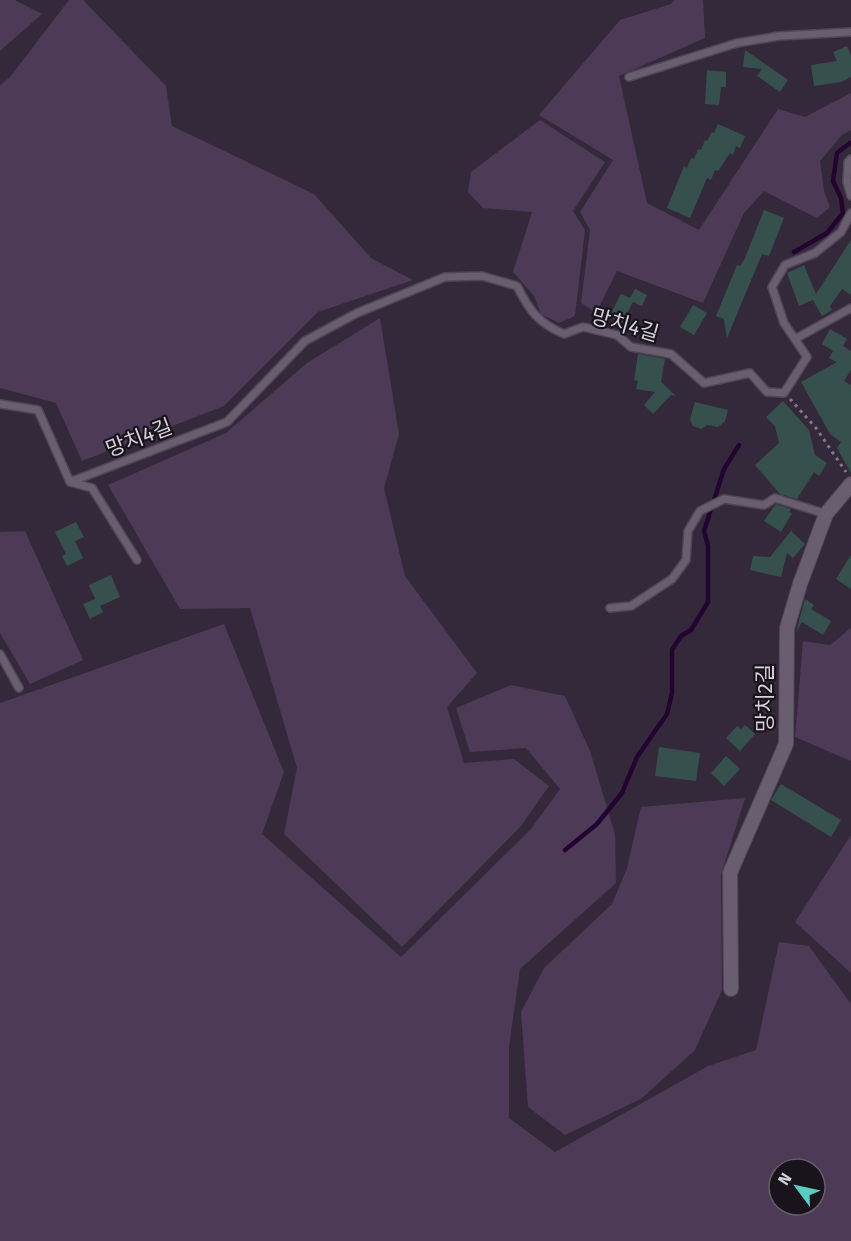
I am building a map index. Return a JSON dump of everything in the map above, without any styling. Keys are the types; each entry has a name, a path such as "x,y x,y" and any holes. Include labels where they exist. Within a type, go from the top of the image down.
{"street":[{"name":"망치2길","path":"731,989 730,873 786,744 787,628 800,584 826,514 851,484"}],"lane":[{"path":"629,77 737,43 779,36 851,32"},
{"path":"851,159 848,162 847,182 851,196"},
{"path":"784,393 807,357 784,323 772,287 785,265 815,253 841,232 851,213"},
{"name":"망치4길","path":"70,482 227,422 305,341 357,313 445,277 482,276 517,286 526,304 545,326 564,334 583,327 617,335 631,347 671,354 704,383 750,373 767,392 784,393"},
{"path":"795,339 851,308"},
{"path":"0,404 38,410 70,482 92,488 137,560"},
{"path":"610,608 631,606 672,579 687,560 688,531 700,511 724,499 764,505 775,498 826,514"},
{"path":"0,654 19,688"}],"path":[{"path":"784,393 809,419 836,462 851,477"}],"shaded area":[{"path":"0,0 15,0 42,14 0,51"},
{"path":"69,0 83,0 166,86 172,126 314,194 371,258 413,280 318,312 224,406 82,461 56,403 0,388 0,85 10,77"},
{"path":"674,0 703,0 705,38 619,76 647,203 699,230 778,109 805,117 851,93 851,130 842,135 820,161 824,191 830,207 817,218 764,191 744,213 703,303 617,271 596,313 581,303 590,230 580,212 613,160 539,115 620,20 671,4"},
{"path":"540,120 605,162 573,211 585,230 575,316 559,323 541,314 534,296 513,272 532,212 483,208 468,192 471,172"},
{"path":"380,318 399,434 384,488 405,576 477,673 447,707 464,763 514,759 549,786 521,826 402,947 284,834 297,768 250,608 180,609 108,485 226,433 307,363"},
{"path":"25,531 83,660 30,684 0,633 0,532"},
{"path":"224,624 284,772 262,834 401,957 531,829 560,789 526,748 470,752 456,708 511,685 565,696 590,751 615,834 616,883 520,969 509,1046 509,1118 555,1152 708,1066 756,1050 779,942 809,946 851,1004 851,1241 0,1241 0,703"},
{"path":"851,628 851,761 795,737 803,641 830,645"},
{"path":"745,798 721,875 722,990 695,1050 641,1099 565,1135 528,1107 521,1012 544,968 612,904 627,868 641,807"},
{"path":"851,835 851,973 795,922"}],"building":[{"path":"847,46 851,55 851,77 841,82 814,86 811,65 837,61 833,52"},
{"path":"745,50 788,80 780,92 757,76 762,69 743,67"},
{"path":"707,70 726,72 726,87 721,87 719,105 705,104"},
{"path":"718,124 745,136 740,148 736,146 733,155 730,153 718,171 715,170 711,180 707,178 690,218 667,208 684,166 687,168 691,158 694,159 698,149 701,150 705,140 707,141 712,132 714,133"},
{"path":"764,210 784,218 769,256 762,254 727,338 724,319 716,316 737,265 740,266 745,258"},
{"path":"851,240 851,295 842,289 830,306 832,310 822,316 813,300 799,306 787,273 804,265 816,294"},
{"path":"635,289 647,295 642,306 633,302 622,323 609,317 621,294 630,298"},
{"path":"693,305 707,313 694,335 680,327"},
{"path":"830,329 847,339 843,346 851,351 851,370 844,381 851,385 851,473 837,448 841,442 830,434 801,382 837,362 829,358 833,351 822,344"},
{"path":"638,354 665,359 661,382 676,396 671,395 653,414 644,405 655,392 636,389 638,381 634,380"},
{"path":"783,401 809,430 815,455 827,463 819,476 814,472 797,499 780,494 755,465 779,443 775,426 766,417"},
{"path":"695,402 728,410 725,421 718,427 707,425 701,429 693,426 690,419"},
{"path":"776,504 791,509 789,512 792,513 781,532 764,521"},
{"path":"76,522 84,537 75,541 83,558 67,566 62,556 66,554 55,532"},
{"path":"792,530 805,544 793,558 787,553 781,577 750,570 753,556 770,557"},
{"path":"851,555 851,589 836,579"},
{"path":"111,575 120,597 100,606 103,612 90,619 83,604 95,599 89,585"},
{"path":"805,599 814,605 811,609 831,621 823,635 802,622 796,632"},
{"path":"745,725 755,734 740,751 726,738 737,726 741,729"},
{"path":"659,747 700,753 696,781 655,776"},
{"path":"726,756 740,769 724,786 711,773"},
{"path":"781,784 841,820 831,837 771,800"}],"waterway":[{"path":"794,252 827,233 843,213 841,198 833,181 837,153 850,143"},
{"path":"565,850 597,824 622,793 637,757 667,714 672,693 672,650 681,636 691,630 708,602 708,546 704,531 724,469 739,445"}]}
